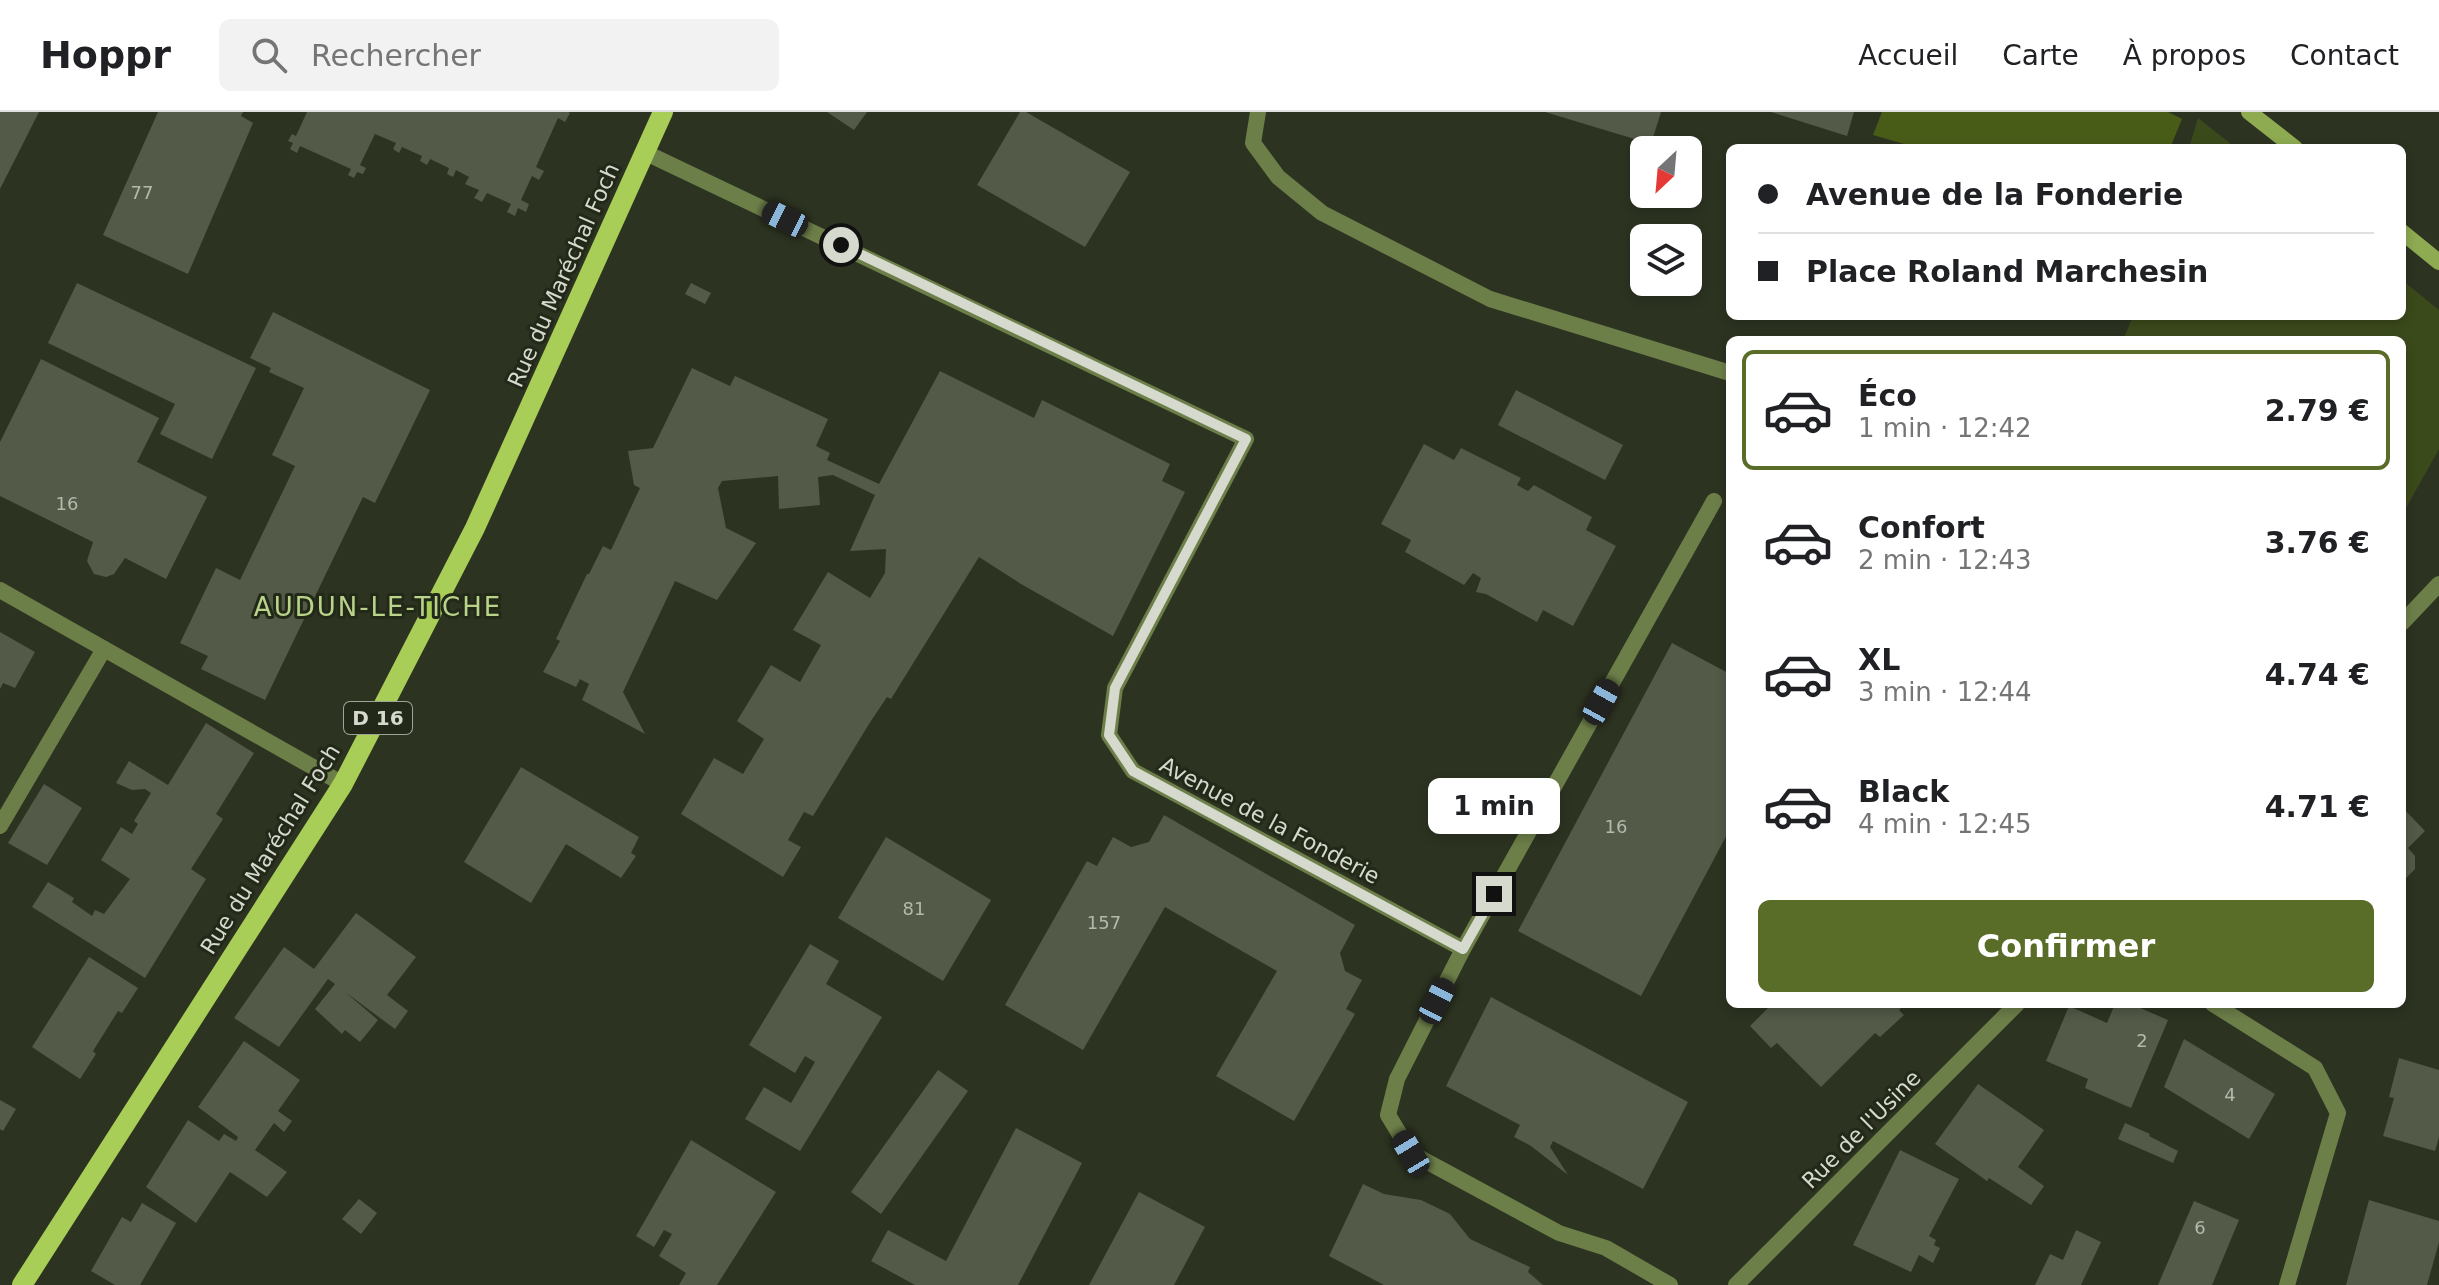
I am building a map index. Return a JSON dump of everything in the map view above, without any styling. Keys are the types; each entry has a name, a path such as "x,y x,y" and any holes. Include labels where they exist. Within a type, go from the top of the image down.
{"main road":[{"name":"Rue du Maréchal Foch","path":"22,1285 343,784 475,528 663,112"},
{"path":"2249,112 2290,144"},
{"path":"2406,235 2439,262"}],"street":[{"path":"1258,112 1253,143 1278,177 1322,213 1490,299 1726,372"},
{"name":"Avenue de la Fonderie","path":"644,152 1246,439 1115,688 1109,735 1133,771 1463,949"},
{"path":"1670,1285 1606,1248 1559,1233 1411,1153 1388,1115 1397,1079 1463,949 1714,501"},
{"path":"2406,619 2439,584"},
{"path":"0,590 343,784"},
{"path":"0,826 104,649"},
{"name":"Rue de l'Usine","path":"1736,1285 2013,1008"},
{"path":"2219,1008 2315,1068 2338,1113 2287,1285"}],"shaded area":[{"path":"1882,112 2168,112 2182,119 2172,144 1904,144 1873,135"},
{"path":"2198,118 2231,144 2190,144"},
{"path":"2406,283 2439,310 2439,449 2406,508 2406,336 2125,336 2131,320 2406,320"}],"building":[{"path":"0,112 39,112 0,189"},
{"path":"158,112 243,112 241,116 253,123 188,274 103,235"},
{"path":"307,112 570,113 565,122 558,118 536,167 544,171 539,180 532,176 521,200 529,204 526,212 518,208 515,216 507,212 511,204 487,193 482,202 474,198 479,190 465,184 469,177 456,170 453,177 447,174 449,168 430,159 427,165 420,161 422,156 402,147 399,153 393,149 396,143 375,134 360,165 366,168 363,174 357,172 354,178 348,175 351,169 300,146 297,153 290,149 293,143 288,141 292,134 296,136"},
{"path":"827,112 867,112 854,130"},
{"path":"1020,112 1026,112 1130,172 1085,247 977,185"},
{"path":"1545,112 1661,112 1654,136 1630,138"},
{"path":"1771,112 1854,112 1847,136"},
{"path":"77,283 256,368 212,459 160,434 175,404 48,343"},
{"path":"691,283 711,293 705,304 685,294"},
{"path":"273,312 430,390 375,503 363,497 265,700 201,669 208,656 180,643 216,568 240,580 295,466 272,455 304,388 269,372 271,368 250,358"},
{"path":"41,359 159,418 137,462 207,497 166,579 125,558 114,574 106,577 94,574 87,561 93,542 0,496 0,442"},
{"path":"692,368 730,386 735,376 828,419 816,446 830,453 827,460 879,484 940,371 1034,418 1042,400 1170,464 1162,481 1185,492 1113,636 979,557 891,699 887,697 869,724 813,816 804,812 788,840 801,847 783,877 681,814 714,758 743,774 764,739 737,721 771,665 800,682 821,645 793,630 828,572 870,598 885,573 886,549 850,551 875,495 833,475 818,477 820,505 779,509 778,476 722,481 718,488 726,528 756,543 717,600 675,581 623,692 645,734 582,700 589,684 580,679 576,687 543,672 560,641 556,639 587,574 603,546 611,550 640,488 634,485 628,451 653,448"},
{"path":"1516,390 1623,445 1605,480 1498,425"},
{"path":"1424,444 1454,460 1461,448 1521,478 1517,485 1528,491 1534,485 1592,517 1586,530 1616,546 1573,626 1543,610 1537,622 1486,594 1476,592 1481,578 1473,573 1464,585 1405,552 1411,540 1381,524"},
{"path":"0,632 35,652 15,688 3,683 0,689"},
{"path":"1672,643 1726,672 1726,837 1641,996 1518,931"},
{"path":"206,723 254,753 216,814 223,819 191,869 206,879 145,978 32,907 48,882 74,898 72,902 92,916 95,910 104,914 130,879 101,860 121,827 132,834 138,824 134,821 151,793 116,783 129,761 168,785"},
{"path":"521,767 639,837 631,853 636,856 621,878 566,844 531,903 464,862"},
{"path":"44,784 82,808 47,865 8,843"},
{"path":"2406,811 2425,831 2408,848 2415,856 2415,869 2406,878"},
{"path":"1164,815 1355,925 1340,953 1345,971 1362,980 1346,1009 1355,1014 1294,1121 1216,1076 1277,971 1165,907 1083,1050 1005,1005 1087,861 1097,866 1113,837 1131,847 1149,842"},
{"path":"886,837 991,900 943,981 838,918"},
{"path":"356,913 416,957 387,995 408,1011 395,1029 345,992 378,1020 360,1042 345,1030 342,1034 315,1009 335,984 328,979 279,1047 234,1018 284,947 314,969"},
{"path":"810,944 839,961 826,984 882,1017 800,1151 745,1119 764,1087 791,1103 815,1062 805,1056 795,1073 749,1045"},
{"path":"89,957 138,988 122,1013 118,1011 80,1079 32,1047"},
{"path":"1491,997 1688,1102 1643,1189 1553,1141 1550,1147 1568,1175 1531,1146 1514,1137 1520,1125 1446,1086"},
{"path":"1768,1008 1901,1008 1899,1010 1904,1015 1880,1037 1875,1033 1821,1087 1777,1043 1771,1048 1750,1026"},
{"path":"2068,1008 2107,1023 2113,1008 2140,1008 2168,1020 2131,1108 2085,1088 2088,1079 2046,1061"},
{"path":"2184,1039 2275,1094 2249,1139 2164,1087"},
{"path":"244,1041 300,1080 278,1111 292,1121 284,1132 274,1123 255,1150 287,1172 267,1197 230,1172 196,1223 146,1187 188,1120 219,1141 224,1134 236,1141 238,1137 198,1107"},
{"path":"2399,1058 2439,1070 2439,1137 2435,1151 2383,1136 2394,1098 2389,1097"},
{"path":"938,1070 968,1091 881,1214 851,1192"},
{"path":"1978,1084 2044,1130 2018,1167 2044,1186 2031,1205 1989,1178 1987,1181 1935,1144"},
{"path":"0,1100 16,1109 3,1131 0,1129"},
{"path":"2125,1123 2178,1151 2173,1163 2118,1139"},
{"path":"1016,1128 1082,1163 1018,1285 915,1285 871,1261 888,1230 946,1261"},
{"path":"691,1140 776,1192 717,1285 679,1285 686,1273 659,1256 672,1234 664,1230 654,1247 636,1236"},
{"path":"1900,1150 1959,1179 1929,1236 1936,1240 1934,1245 1940,1248 1933,1263 1919,1255 1911,1272 1853,1245"},
{"path":"1363,1184 1384,1194 1421,1200 1450,1214 1470,1239 1530,1267 1528,1272 1543,1285 1384,1285 1329,1256"},
{"path":"1139,1192 1205,1227 1174,1285 1089,1285"},
{"path":"359,1199 377,1213 361,1234 342,1219"},
{"path":"2369,1200 2439,1221 2439,1242 2427,1285 2346,1285"},
{"path":"2194,1201 2239,1220 2212,1285 2158,1285"},
{"path":"142,1203 176,1223 140,1285 115,1285 91,1271 122,1217 131,1222"},
{"path":"2076,1230 2101,1242 2081,1285 2035,1285 2050,1254 2063,1260"}],"district":[{"name":"AUDUN-LE-TICHE","path":"378,607"}],"route":[{"path":"841,245 1246,439 1115,688 1109,735 1133,771 1463,949 1494,894"}]}
